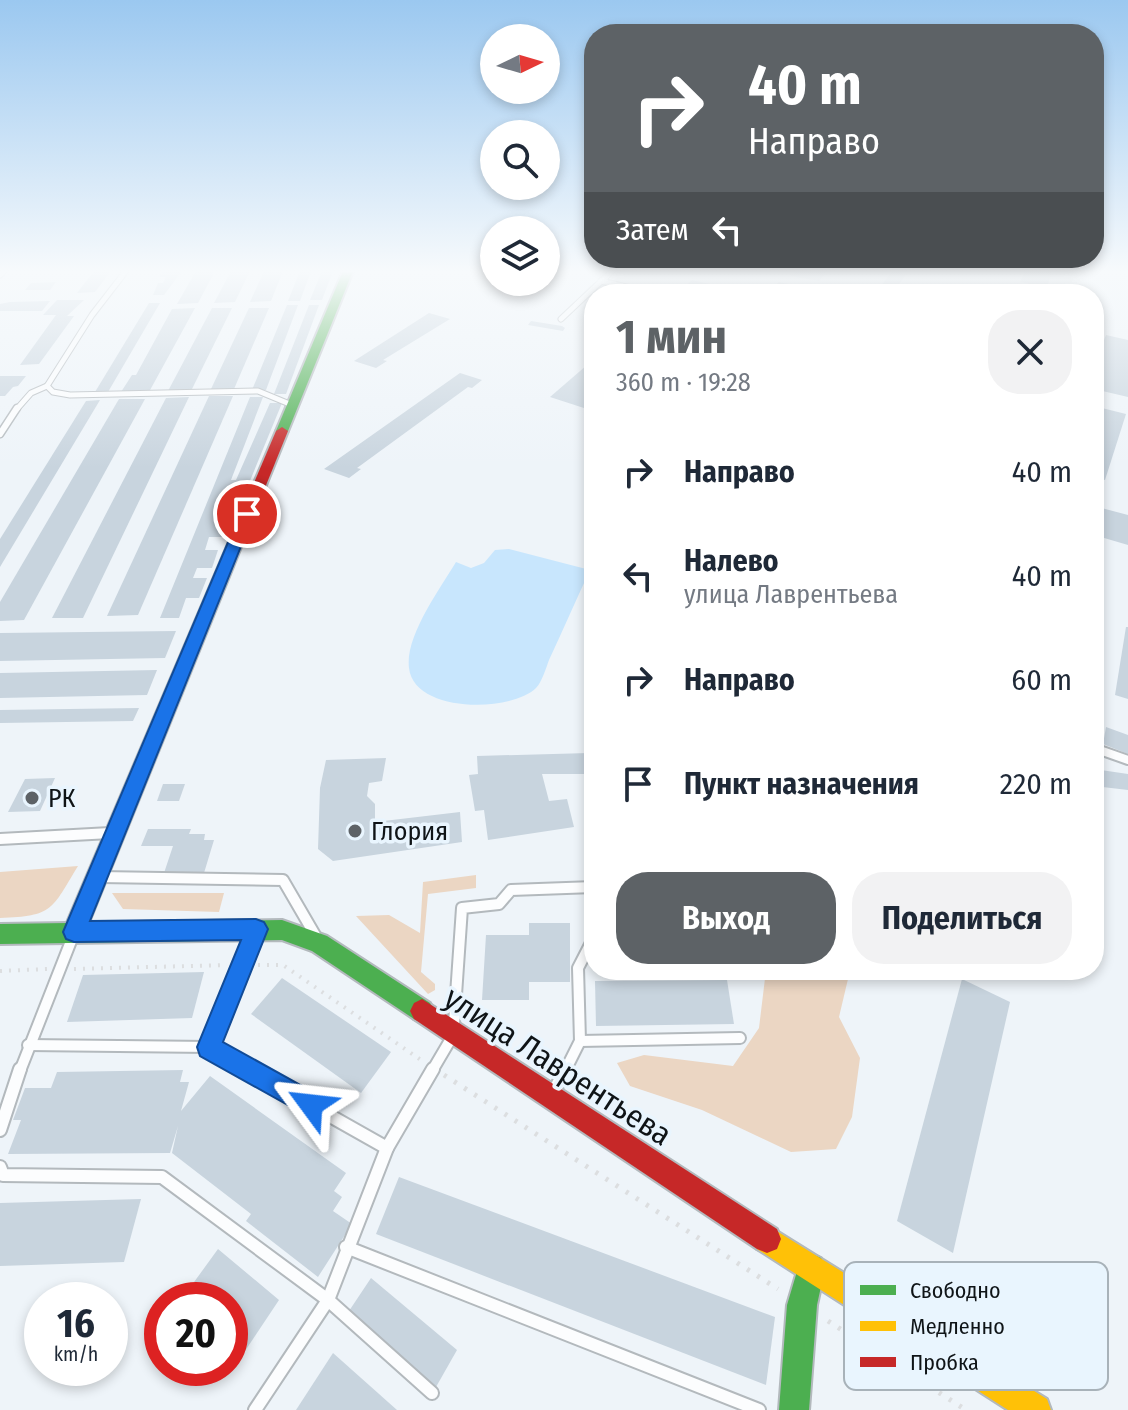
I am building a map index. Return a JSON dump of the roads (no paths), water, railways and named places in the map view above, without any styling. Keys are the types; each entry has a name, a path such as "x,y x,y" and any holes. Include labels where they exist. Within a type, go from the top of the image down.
{"street":[{"path":"74,932 321,337"},
{"name":"улица Лаврентьева","path":"0,934 256,929 282,930 319,943 844,1289"},
{"path":"794,1410 802,1305 811,1268"},
{"name":"улица Лаврентьева","path":"1004,1390 1036,1410"}],"lane":[{"path":"0,434 26,396 32,390 47,386 78,337"},
{"path":"47,386 53,392 70,395 258,391 292,405"},
{"path":"1104,752 1128,760"},
{"path":"0,839 115,833"},
{"path":"97,877 283,880 319,943"},
{"path":"255,1410 328,1300 387,1148 454,1034 462,908 499,904 511,890 584,887"},
{"path":"209,1047 256,929"},
{"path":"0,1130 28,1045 74,932"},
{"path":"551,1098 580,1041 578,968 584,956"},
{"path":"580,1041 740,1038"},
{"path":"28,1045 209,1047 387,1148"},
{"path":"0,1167 3,1175 162,1177 328,1300 432,1393"},
{"path":"346,1247 759,1410"}],"water":[{"path":"509,549 584,568 584,583 540,682 523,696 486,705 445,701 427,694 415,683 409,668 412,642 425,613 456,562 471,568 484,563 495,550"}],"place":[{"name":"РК","path":"32,798"},
{"name":"Глория","path":"355,831"}]}
